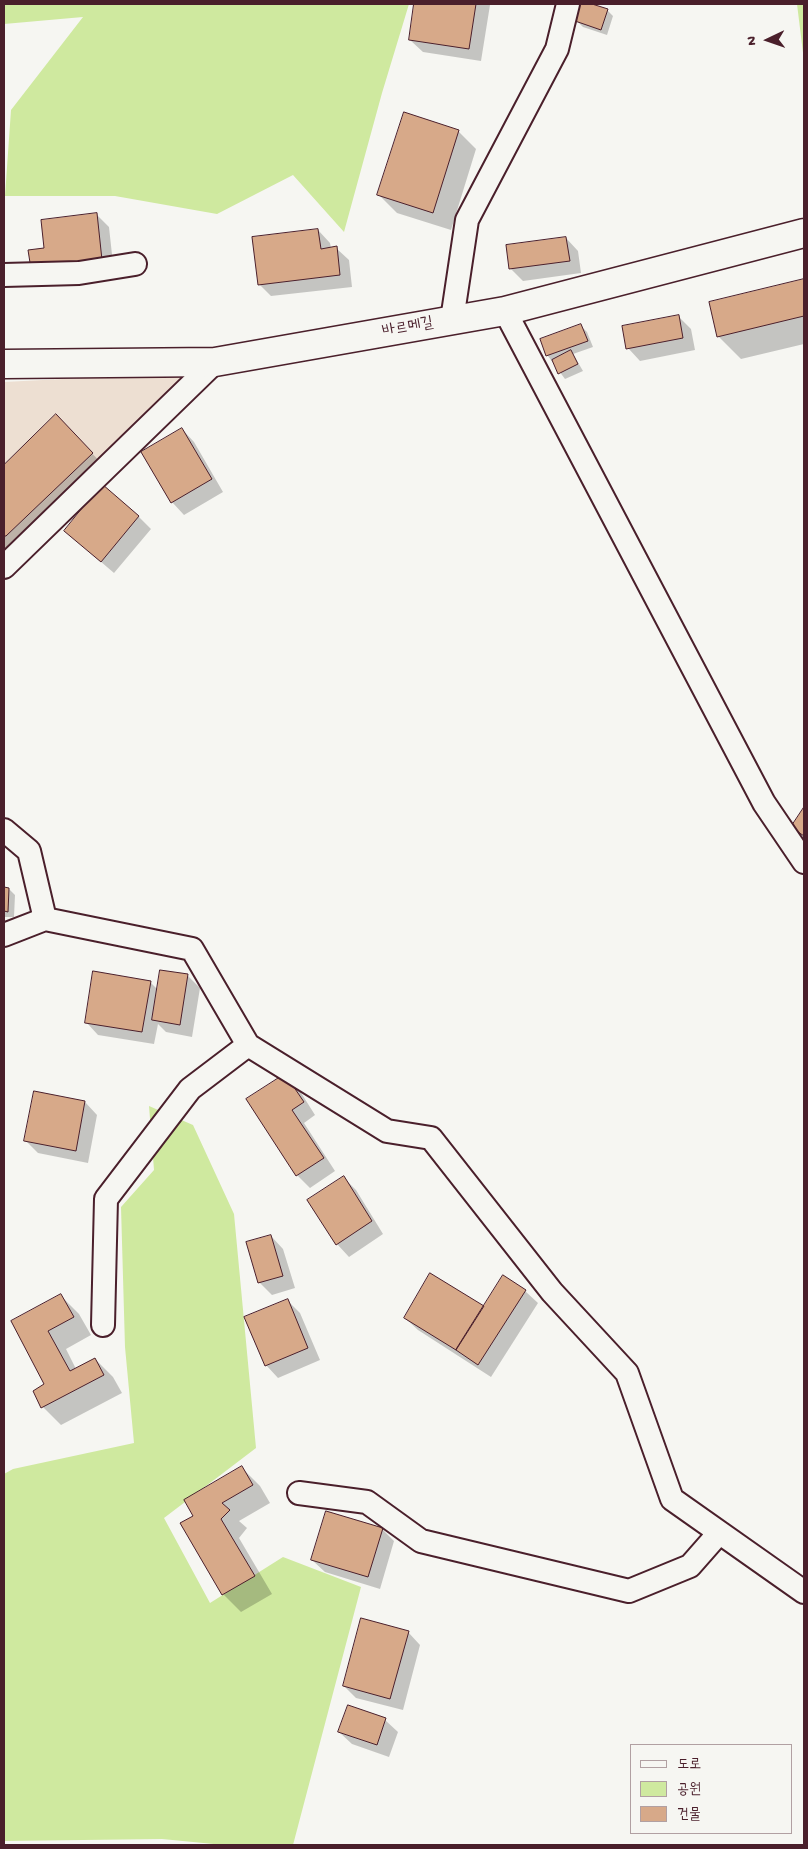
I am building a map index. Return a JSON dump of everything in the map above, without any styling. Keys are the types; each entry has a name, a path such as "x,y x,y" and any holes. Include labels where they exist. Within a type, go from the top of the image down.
{"street":[{"path":"452,320 467,220 558,49 568,4"},
{"name":"바르메길","path":"4,364 215,362 505,311 804,233"},
{"path":"4,275 79,274 135,264"},
{"path":"505,311 764,803 804,862"},
{"path":"4,567 215,362"},
{"path":"4,830 29,851 46,919"},
{"path":"4,935 46,919 192,948 248,1045 387,1131 431,1138 552,1292 627,1373 672,1499 804,1592"},
{"path":"103,1325 106,1200 190,1089 248,1045"},
{"path":"299,1493 367,1502 421,1541 629,1591 690,1566 719,1533"}],"shaded area":[{"path":"179,373 180,383 4,553 4,382"}],"green space":[{"path":"4,4 409,4 382,93 344,232 293,175 217,214 115,196 5,196 11,110 83,17 4,24"},
{"path":"797,4 804,4 804,61"},
{"path":"149,1106 193,1125 234,1214 256,1448 164,1518 210,1603 283,1557 361,1587 293,1845 224,1845 162,1839 4,1841 4,1474 13,1469 134,1443 125,1347 121,1207 154,1170"}],"building":[{"path":"414,4 476,4 469,49 409,40"},
{"path":"581,4 592,4 608,9 601,30 575,21"},
{"path":"404,112 459,130 433,213 377,195"},
{"path":"97,213 102,260 31,269 28,250 44,248 41,220"},
{"path":"318,229 321,249 337,246 340,275 258,285 252,237"},
{"path":"566,237 570,261 509,269 506,245"},
{"path":"804,279 804,316 717,337 709,302"},
{"path":"679,315 683,338 626,349 622,326"},
{"path":"581,324 588,341 546,356 540,339"},
{"path":"571,350 578,364 558,374 552,360"},
{"path":"56,414 93,453 4,536 4,465"},
{"path":"182,428 212,479 171,503 141,452"},
{"path":"102,484 139,516 101,562 64,531"},
{"path":"804,807 804,836 791,827"},
{"path":"4,887 9,888 8,912 4,911"},
{"path":"160,970 188,974 180,1025 152,1020"},
{"path":"93,971 151,981 142,1032 85,1023"},
{"path":"285,1074 304,1102 292,1110 324,1158 296,1176 246,1099"},
{"path":"34,1091 85,1101 76,1151 24,1141"},
{"path":"344,1176 372,1221 336,1245 307,1200"},
{"path":"271,1235 283,1276 258,1283 246,1242"},
{"path":"430,1273 484,1306 456,1350 404,1318"},
{"path":"503,1275 526,1290 478,1365 456,1350"},
{"path":"61,1294 74,1317 48,1331 70,1371 95,1358 104,1375 41,1408 33,1391 44,1384 11,1321"},
{"path":"288,1299 308,1348 265,1366 244,1317"},
{"path":"242,1466 253,1485 222,1503 230,1510 221,1519 255,1576 222,1595 180,1523 193,1516 184,1500"},
{"path":"326,1511 383,1528 368,1577 311,1560"},
{"path":"361,1618 409,1631 390,1699 343,1686"},
{"path":"348,1705 386,1718 377,1745 338,1732"}]}
